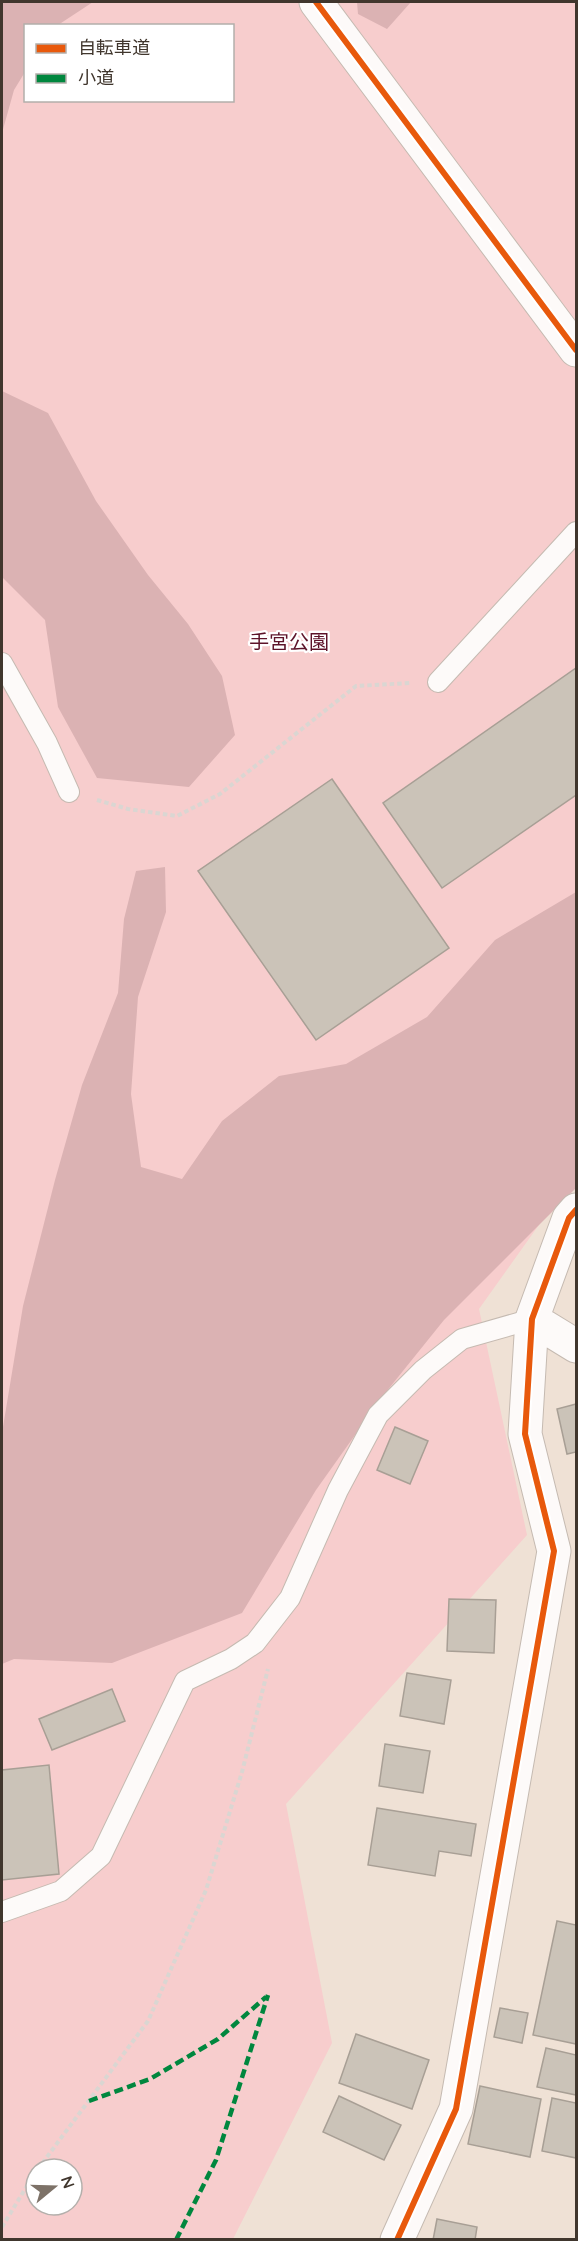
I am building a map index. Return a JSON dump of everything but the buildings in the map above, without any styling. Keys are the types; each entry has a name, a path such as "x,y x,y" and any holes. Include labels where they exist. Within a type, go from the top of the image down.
{"street":[{"path":"316,2 576,350"},
{"path":"397,2240 456,2109 554,1551 525,1434 532,1319 569,1218 576,1210"},
{"path":"532,1319 576,1346"}],"lane":[{"path":"438,682 576,532"},
{"path":"2,663 46,742 69,792"},
{"path":"2,1912 61,1891 101,1856 185,1680 231,1659 255,1642 290,1598 338,1490 378,1414 423,1370 462,1339 532,1319"}],"path":[{"path":"69,792 128,809 177,816 220,794 356,686 438,682"},
{"path":"47,2157 148,2021 206,1890 242,1772 270,1661"},
{"path":"2,2227 24,2191"}],"green space":[{"name":"手宮公園","path":"2,2 576,2 576,1182 556,1201 479,1309 527,1535 286,1804 332,2043 233,2239 2,2239"}],"shaded area":[{"path":"2,2 93,2 60,24 24,24 24,74 14,90 2,133"},
{"path":"357,2 411,2 387,29 358,14"},
{"path":"2,391 48,413 96,501 148,575 188,624 222,676 235,735 189,787 97,778 58,707 45,620 2,577"},
{"path":"165,867 166,912 138,997 131,1094 141,1167 182,1179 222,1121 279,1076 346,1064 427,1017 495,940 576,892 576,1188 444,1320 382,1397 316,1490 242,1613 112,1663 14,1659 2,1664 2,1433 23,1306 82,1085 118,993 124,919 136,871"}],"marked path":[{"path":"176,2240 216,2160 268,1995"},
{"path":"89,2101 150,2079 218,2039 266,1997"}],"cycle path":[{"path":"316,2 576,350"},
{"path":"397,2240 456,2109 554,1551 525,1434 532,1319 569,1218 576,1210"}]}
